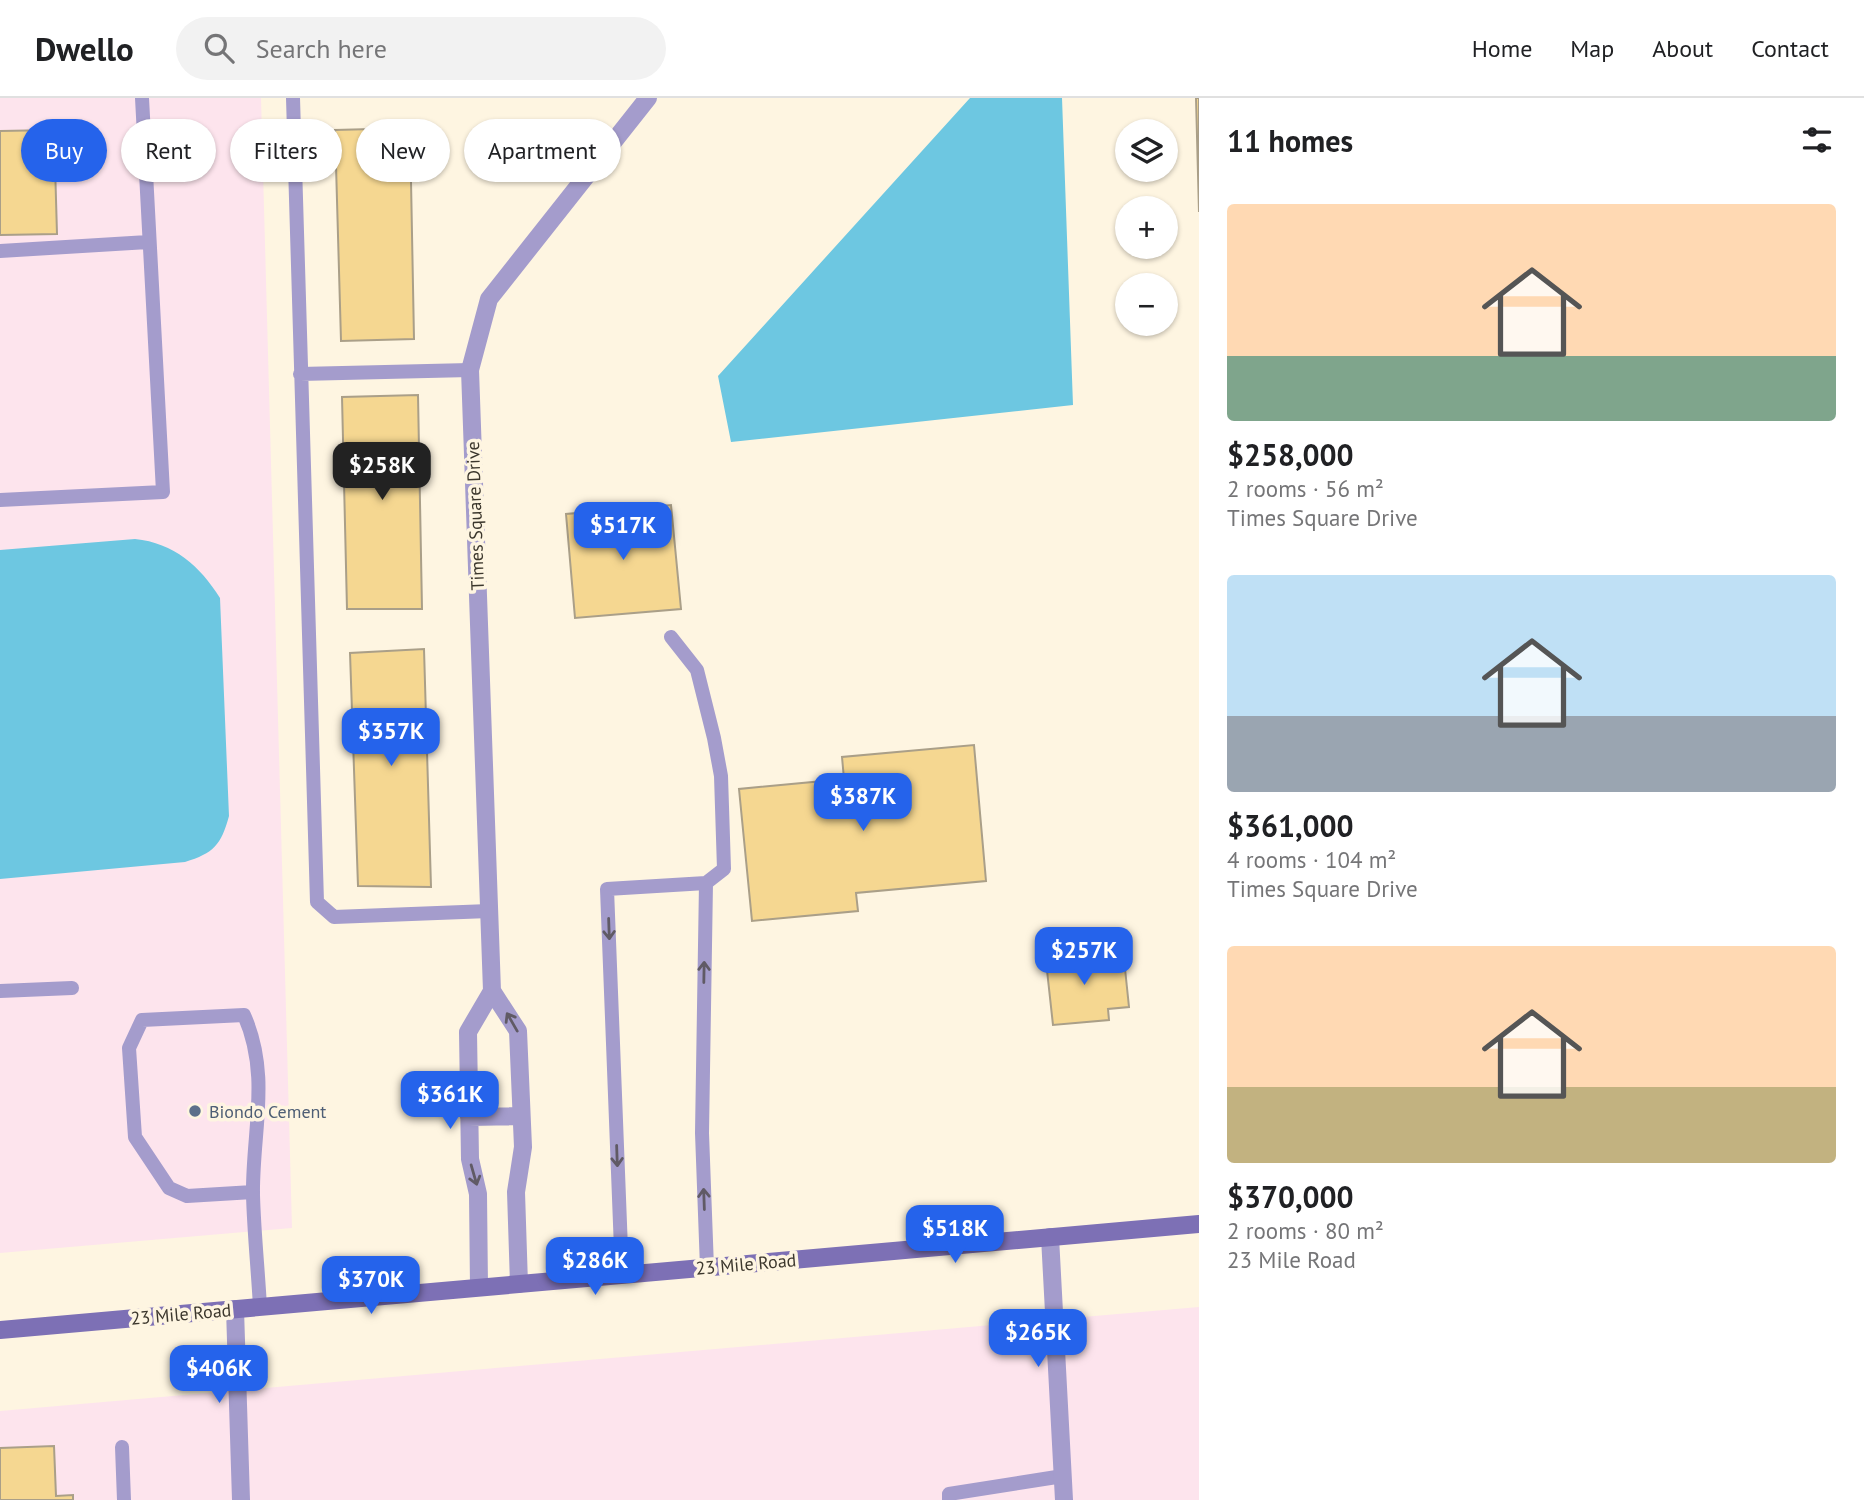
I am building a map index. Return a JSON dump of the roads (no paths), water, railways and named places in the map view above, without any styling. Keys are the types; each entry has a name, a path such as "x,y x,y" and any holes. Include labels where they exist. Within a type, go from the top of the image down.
{"main road":[{"name":"23 Mile Road","path":"0,1330 1199,1224"}],"street":[{"name":"Times Square Drive","path":"492,991 470,370 489,299 648,98"},
{"path":"479,1287 478,1194 470,1159 468,1032 492,991 518,1031 523,1147 516,1192 519,1284"},
{"path":"469,1117 522,1116"},
{"path":"1050,1237 1064,1500"},
{"path":"235,1309 241,1500"}],"lane":[{"path":"0,500 163,492 142,98"},
{"path":"293,98 317,902 334,916 489,911"},
{"path":"0,251 148,242"},
{"path":"300,374 470,370"},
{"path":"622,1275 607,889 706,883 724,869 722,776 697,670 671,637"},
{"path":"706,883 702,1133 707,1268"},
{"path":"0,991 72,988"},
{"path":"253,1192 187,1196 169,1188 135,1137 129,1048 142,1020 244,1015 255,1039 260,1121 253,1192 260,1307"},
{"path":"122,1447 124,1500"},
{"path":"949,1500 949,1494 1063,1476"}],"water":[{"path":"970,98 1062,98 1073,405 731,442 718,376"},
{"path":"135,539 162,545 185,558 204,576 220,598 229,816 223,834 210,851 185,862 0,879 0,550"}],"place":[{"name":"Biondo Cement","path":"195,1111"}]}
